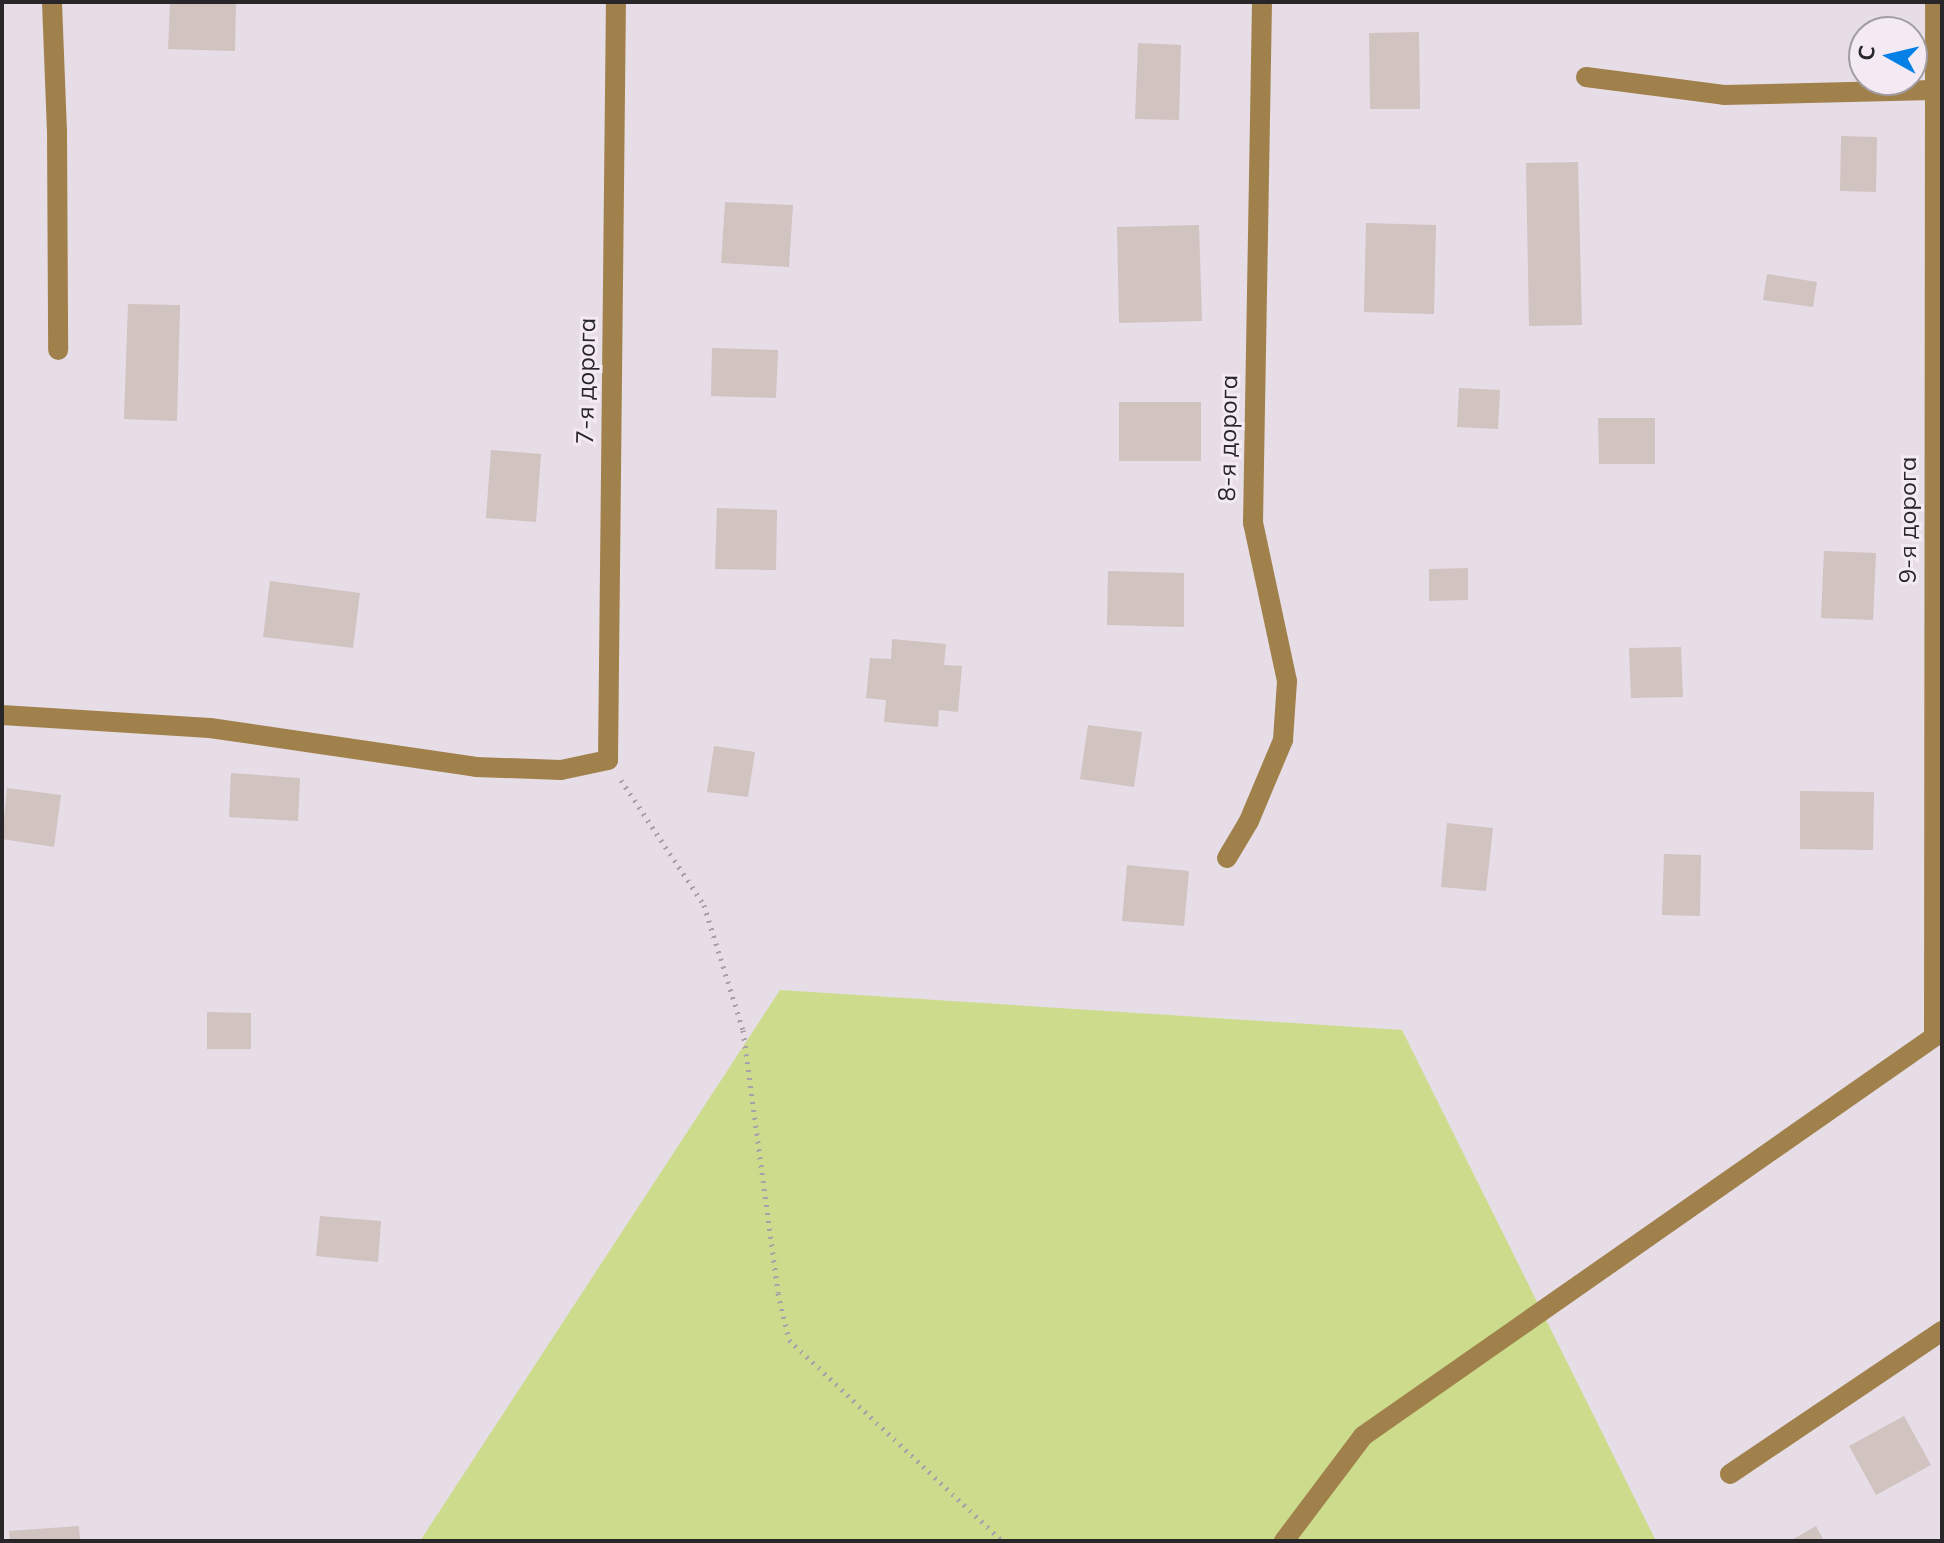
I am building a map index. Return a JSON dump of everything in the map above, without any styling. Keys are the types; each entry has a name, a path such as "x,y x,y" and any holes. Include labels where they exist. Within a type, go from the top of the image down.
{"street":[{"path":"52,2 57,130 58,350"},
{"name":"7-я дорога","path":"608,760 616,2"},
{"name":"8-я дорога","path":"1227,858 1249,821 1283,740 1287,681 1253,523 1262,2"},
{"name":"9-я дорога","path":"1935,2 1938,1043"},
{"path":"1586,77 1724,95 1933,90"},
{"path":"2,715 210,728 476,767 561,770 608,760"},
{"path":"1284,1541 1363,1436 1938,1043"},
{"path":"1730,1474 1942,1331"}],"path":[{"path":"608,760 704,905 743,1030 778,1293 789,1340 1002,1541"}],"green space":[{"path":"780,990 1402,1030 1656,1541 420,1541"}],"building":[{"path":"170,2 236,2 235,51 168,49"},
{"path":"1419,32 1420,109 1370,109 1369,33"},
{"path":"1138,43 1181,45 1179,120 1135,119"},
{"path":"1841,136 1877,137 1876,192 1840,191"},
{"path":"1578,162 1582,325 1529,326 1526,163"},
{"path":"725,202 793,205 789,267 721,263"},
{"path":"1366,223 1436,225 1434,314 1364,312"},
{"path":"1199,225 1202,321 1119,323 1117,227"},
{"path":"1767,274 1817,282 1813,307 1763,300"},
{"path":"128,304 180,305 177,421 124,419"},
{"path":"712,348 778,350 776,398 711,396"},
{"path":"1459,388 1500,390 1498,429 1457,427"},
{"path":"1119,402 1201,402 1201,461 1119,461"},
{"path":"1598,418 1655,418 1655,464 1599,464"},
{"path":"491,450 541,454 536,522 486,518"},
{"path":"717,508 777,510 776,570 715,569"},
{"path":"1824,551 1876,553 1873,620 1821,618"},
{"path":"1468,568 1468,600 1429,601 1429,569"},
{"path":"1108,571 1184,573 1184,627 1107,625"},
{"path":"270,581 360,593 353,648 263,637"},
{"path":"892,639 946,644 944,665 962,666 958,712 939,710 938,727 884,722 886,700 866,698 870,658 891,659"},
{"path":"1681,647 1683,697 1631,698 1629,648"},
{"path":"1088,725 1142,732 1134,787 1080,779"},
{"path":"714,746 755,752 748,797 707,792"},
{"path":"231,773 300,778 298,821 229,817"},
{"path":"7,788 61,795 54,847 2,839"},
{"path":"1800,791 1874,792 1873,850 1800,849"},
{"path":"1447,823 1493,828 1486,891 1441,887"},
{"path":"1664,854 1701,855 1700,916 1662,915"},
{"path":"1127,865 1189,871 1184,926 1122,921"},
{"path":"207,1012 251,1013 251,1049 207,1049"},
{"path":"320,1216 381,1221 378,1262 316,1256"},
{"path":"1904,1416 1931,1465 1876,1495 1849,1446"},
{"path":"79,1526 80,1541 10,1541 9,1531"},
{"path":"1816,1526 1824,1541 1790,1541"}]}
